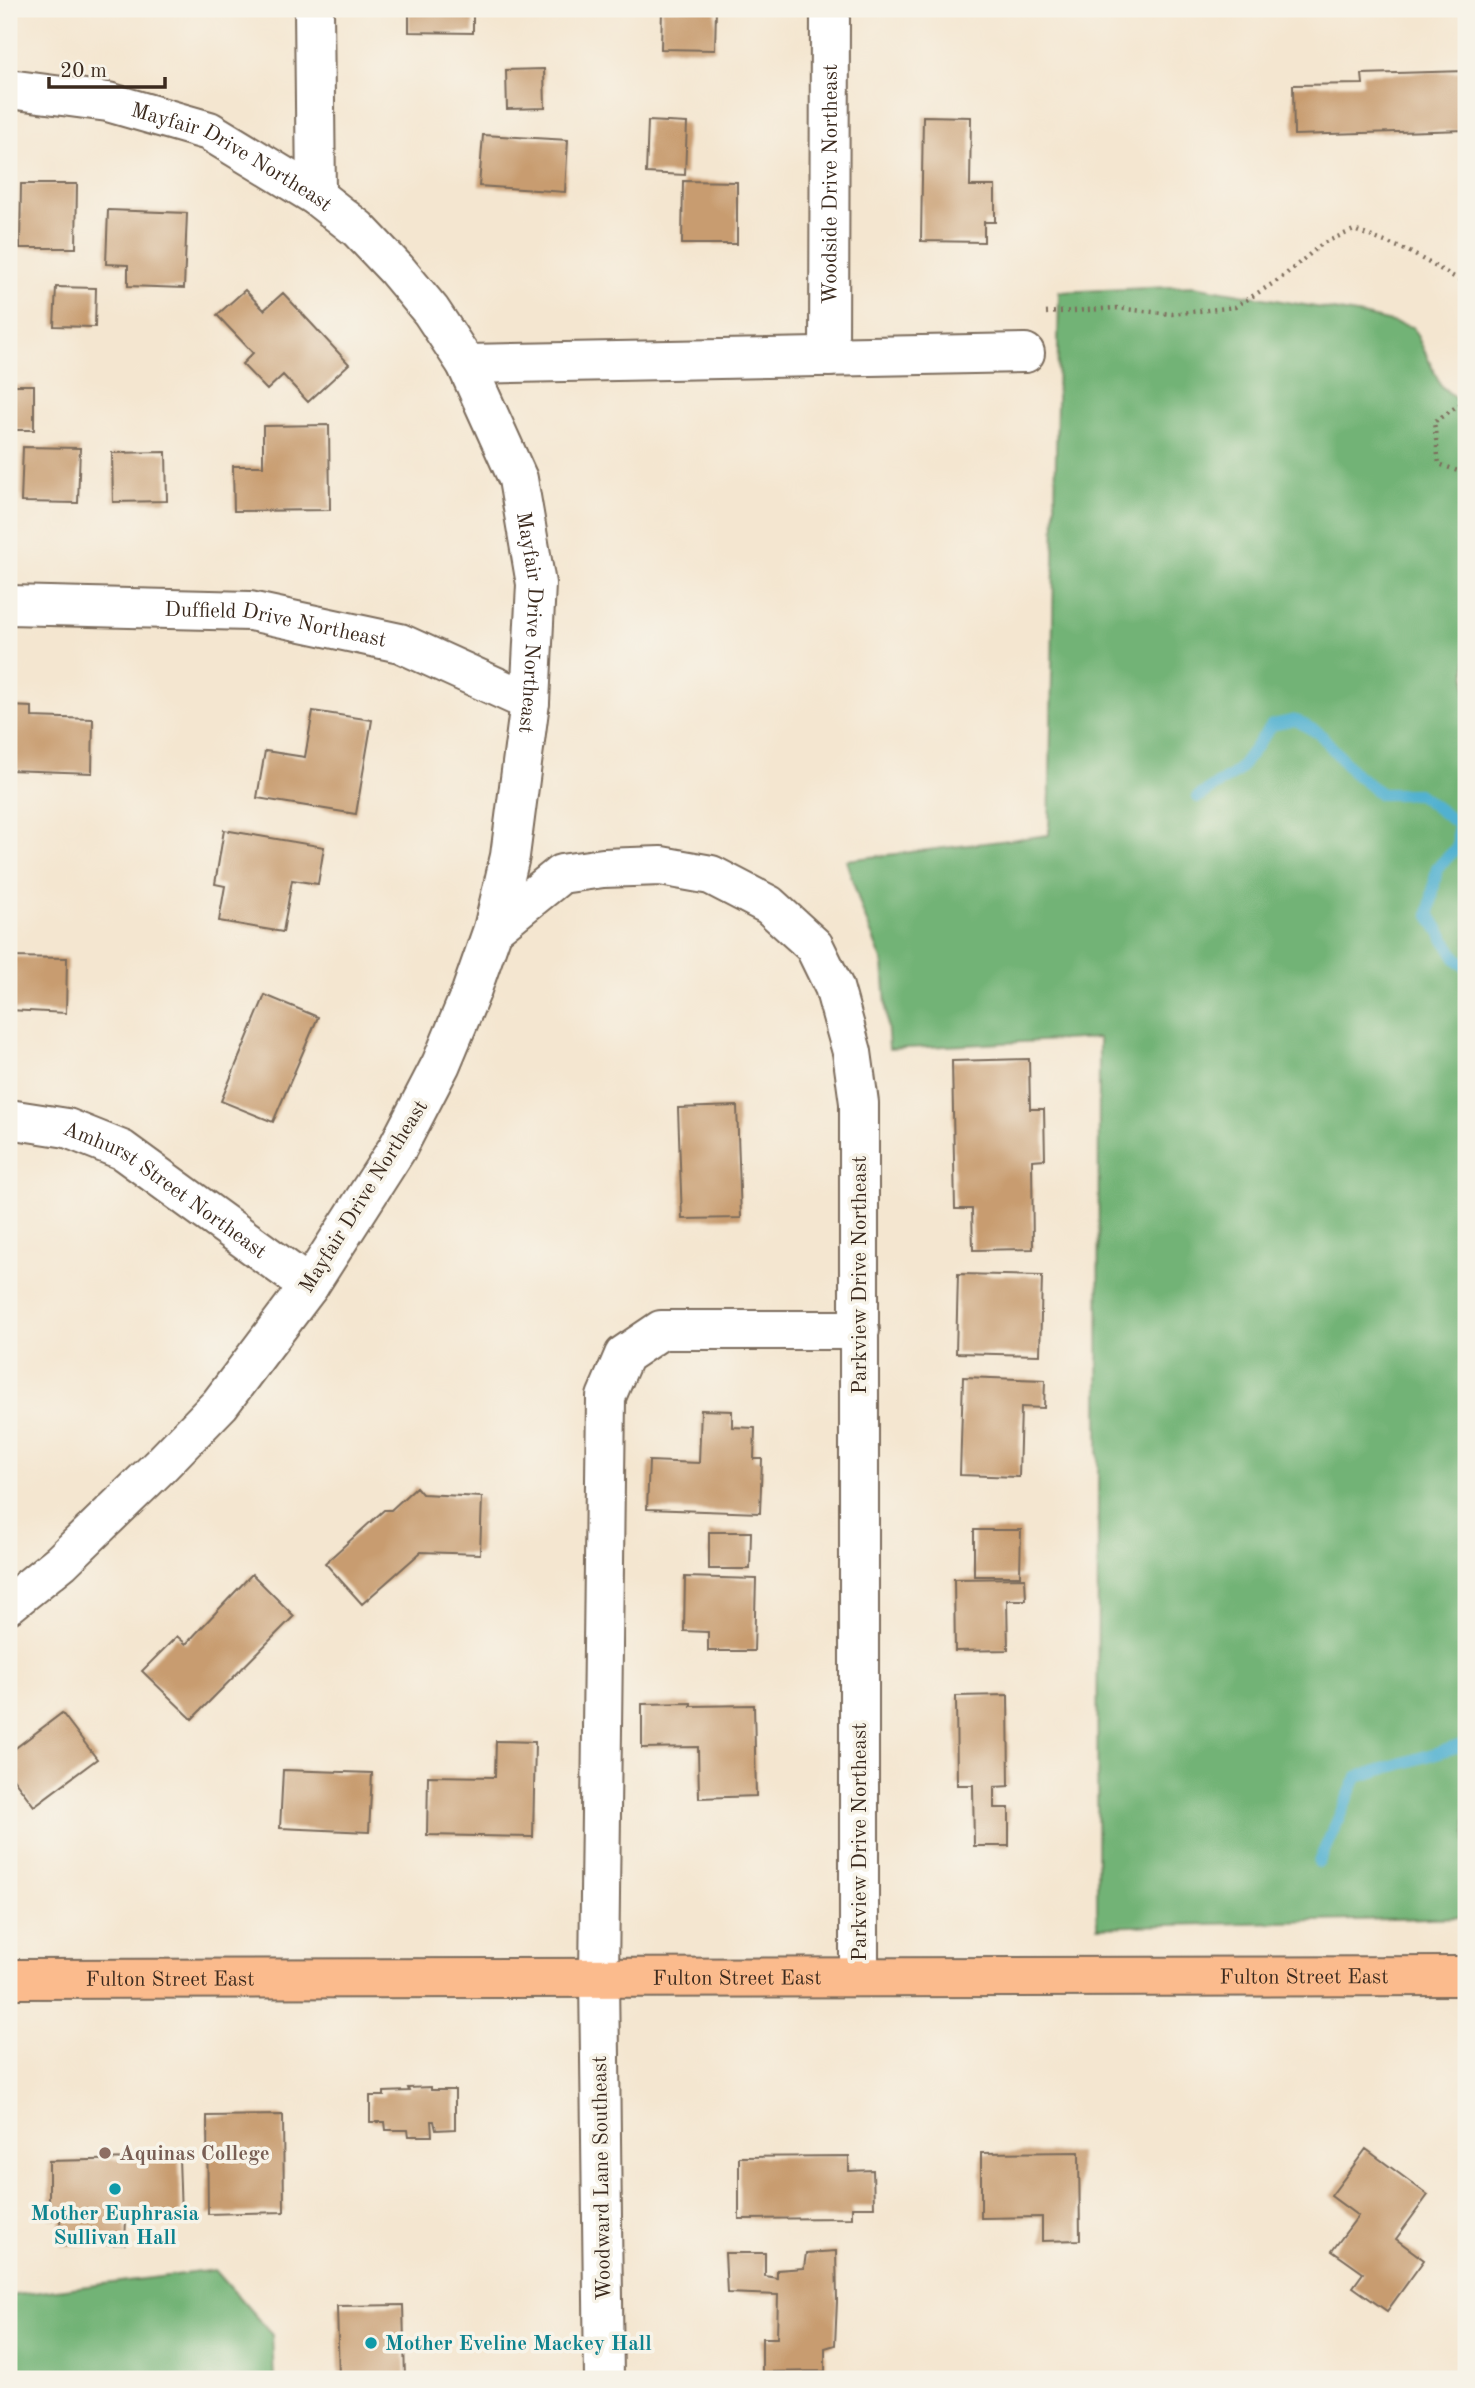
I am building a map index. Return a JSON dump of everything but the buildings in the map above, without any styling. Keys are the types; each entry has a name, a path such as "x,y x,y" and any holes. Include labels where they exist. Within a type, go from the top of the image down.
{"main road":[{"name":"Fulton Street East","path":"9,1979 1466,1976"}],"street":[{"path":"314,9 316,197"},
{"name":"Woodside Drive Northeast","path":"829,357 830,9"},
{"name":"Mayfair Drive Northeast","path":"9,89 108,102 209,131 316,197 358,229 431,311 466,364 518,478 536,584 530,702 510,856 494,929 471,992 435,1076 398,1147 309,1286 220,1404 61,1562 9,1604"},
{"path":"466,364 1025,354"},
{"name":"Duffield Drive Northeast","path":"9,604 250,611 400,643 530,702"},
{"name":"Parkview Drive Northeast","path":"494,929 561,874 603,868 661,866 711,875 769,905 814,946 834,987 852,1052 859,1103 859,1977"},
{"name":"Amhurst Street Northeast","path":"9,1119 67,1128 122,1150 309,1286"},
{"name":"Woodward Lane Southeast","path":"604,2379 599,1978 606,1398 624,1355 661,1330 860,1330"}],"path":[{"path":"1046,313 1116,308 1172,314 1235,307 1280,279 1323,243 1354,230 1406,250 1465,283 1466,295"},
{"path":"1466,406 1462,402 1434,422 1439,464 1466,474"}],"green space":[{"path":"1194,286 1362,315 1413,327 1441,386 1466,407 1466,1917 1097,1927 1099,1038 889,1049 883,963 846,860 1049,835 1059,292"},
{"path":"215,2270 272,2335 274,2379 9,2379 9,2296"}],"waterway":[{"path":"1198,797 1238,771 1272,725 1296,720 1320,734 1354,773 1381,794 1418,794 1458,824 1458,847 1437,868 1429,914 1456,958 1466,967"},
{"path":"1466,1624 1466,1637"},
{"path":"1319,1862 1357,1777 1466,1744"}],"place":[{"name":"Aquinas College","path":"105,2153"},
{"name":"Mother Euphrasia Sullivan Hall","path":"115,2189"},
{"name":"Mother Eveline Mackey Hall","path":"371,2343"}]}
